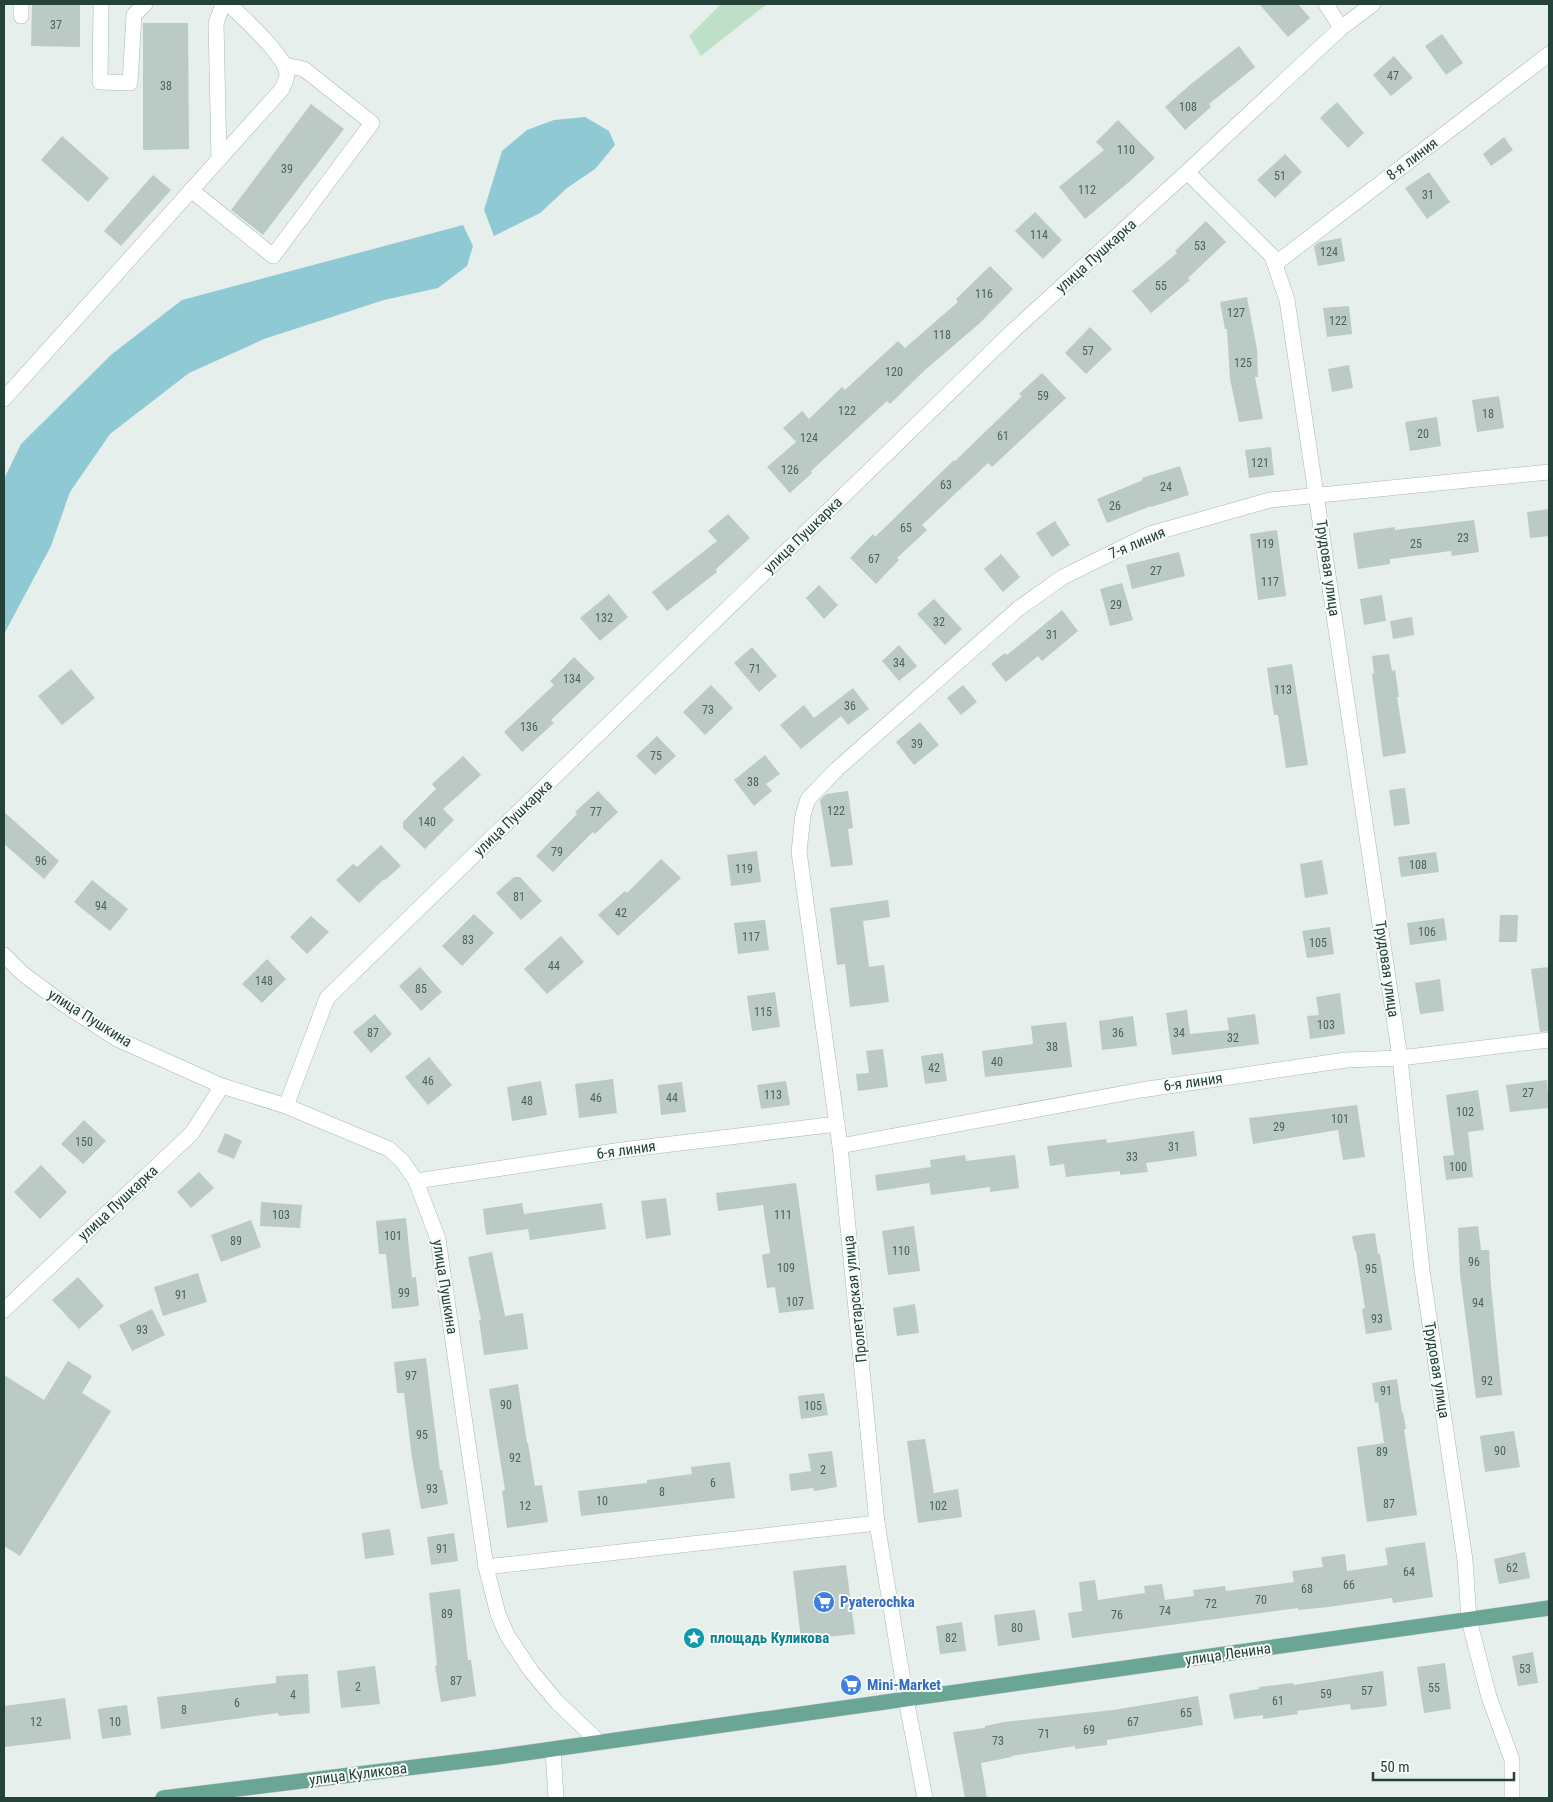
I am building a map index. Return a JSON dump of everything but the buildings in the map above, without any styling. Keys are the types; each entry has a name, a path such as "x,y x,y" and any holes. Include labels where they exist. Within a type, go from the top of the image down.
{"main road":[{"name":"улица Ленина","path":"906,1699 1549,1608"},
{"path":"553,1750 906,1699"},
{"name":"улица Куликова","path":"164,1798 553,1750"}],"street":[{"path":"101,4 100,82 130,83 134,15 145,4"},
{"path":"219,159 216,23 223,4"},
{"path":"4,399 282,89 287,75 285,65 278,54 229,4"},
{"path":"1326,4 1341,28"},
{"name":"улица Пушкарка","path":"286,1106 327,998 1014,330 1341,28 1372,4"},
{"name":"8-я линия","path":"1275,264 1549,54"},
{"path":"192,190 273,256 372,123 304,69 285,65"},
{"name":"Трудовая улица","path":"1187,172 1272,256 1287,300 1318,496 1400,1058 1422,1270 1465,1560 1469,1620 1489,1698 1512,1760 1512,1798"},
{"name":"7-я линия","path":"808,799 837,769 1019,608 1063,577 1150,534 1270,500 1549,472"},
{"name":"Пролетарская улица","path":"808,799 803,815 799,852 840,1146 877,1523 906,1699 925,1798"},
{"name":"улица Пушкина","path":"4,955 22,973 62,1003 117,1039 222,1086 286,1106 389,1149 403,1162 416,1181 438,1239 486,1567 498,1614 507,1635 531,1671 557,1702 600,1743"},
{"name":"6-я линия","path":"840,1146 1142,1090 1346,1060 1400,1058 1549,1040"},
{"name":"улица Пушкарка","path":"4,1310 192,1133 222,1086"},
{"name":"6-я линия","path":"416,1181 622,1150 837,1124"},
{"path":"486,1567 877,1523"},
{"path":"553,1750 556,1798"}],"green space":[{"path":"721,4 767,4 701,56 689,36"}],"water":[{"path":"585,117 609,131 615,145 595,169 567,188 540,213 494,236 484,210 502,151 527,130 554,120"},
{"path":"463,225 473,246 467,266 438,288 384,300 264,339 189,373 110,434 70,492 51,546 4,634 4,479 21,444 112,354 182,300"}],"place":[{"name":"Pyaterochka","path":"824,1602"},
{"name":"площадь Куликова","path":"694,1638"},
{"name":"Mini-Market","path":"851,1685"}]}
